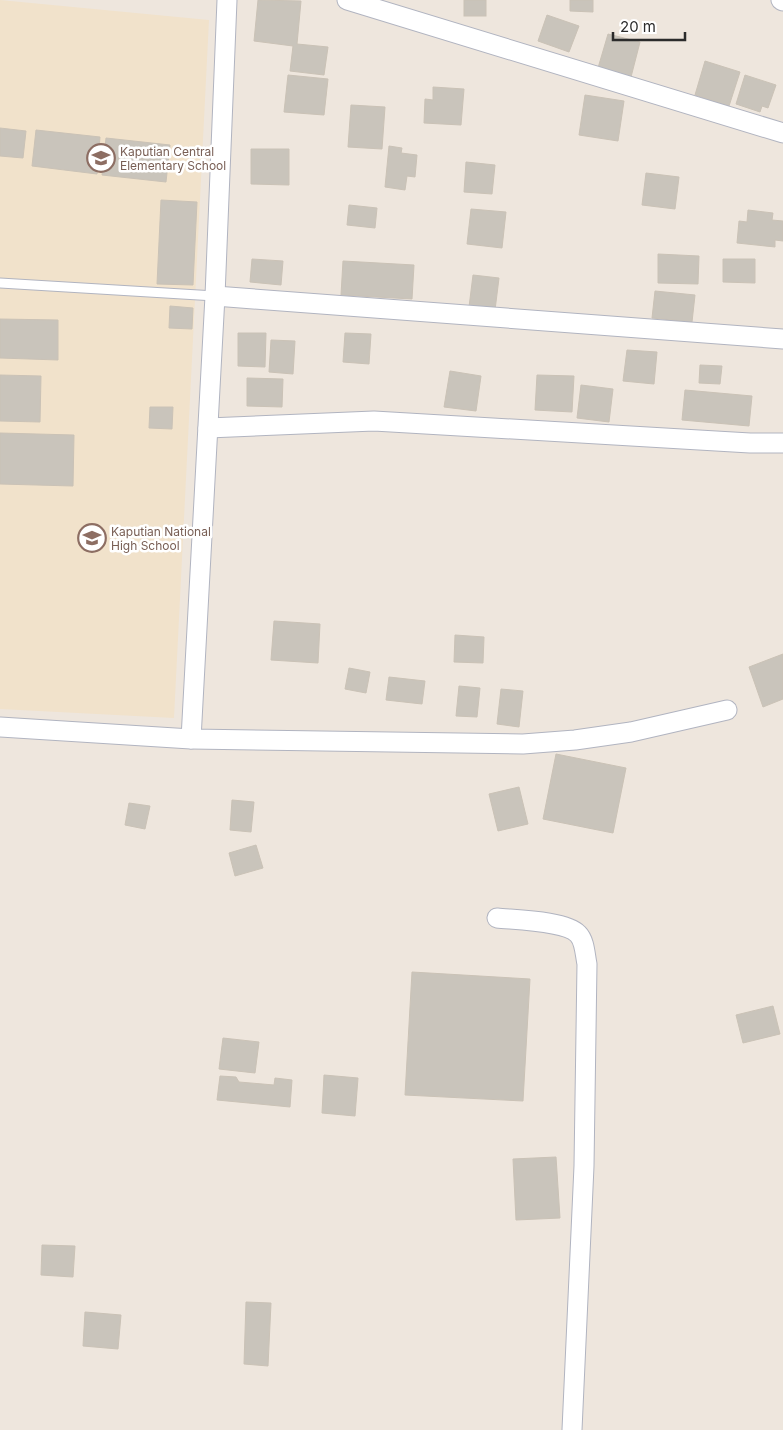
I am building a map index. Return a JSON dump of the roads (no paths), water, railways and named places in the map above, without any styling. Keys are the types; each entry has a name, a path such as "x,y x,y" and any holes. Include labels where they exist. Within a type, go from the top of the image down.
{"street":[{"path":"191,739 215,296 227,0"},
{"path":"347,0 783,133"},
{"path":"215,296 783,339"},
{"path":"208,428 374,420 732,442 783,443"},
{"path":"0,727 191,739 523,744 575,740 631,732 727,710"},
{"path":"497,918 547,923 569,928 579,934 587,964 584,1166 572,1430"}],"lane":[{"path":"0,283 215,296"}],"place":[{"name":"Kaputian Central Elementary School","path":"101,158"},
{"name":"Kaputian National High School","path":"92,538"}]}
